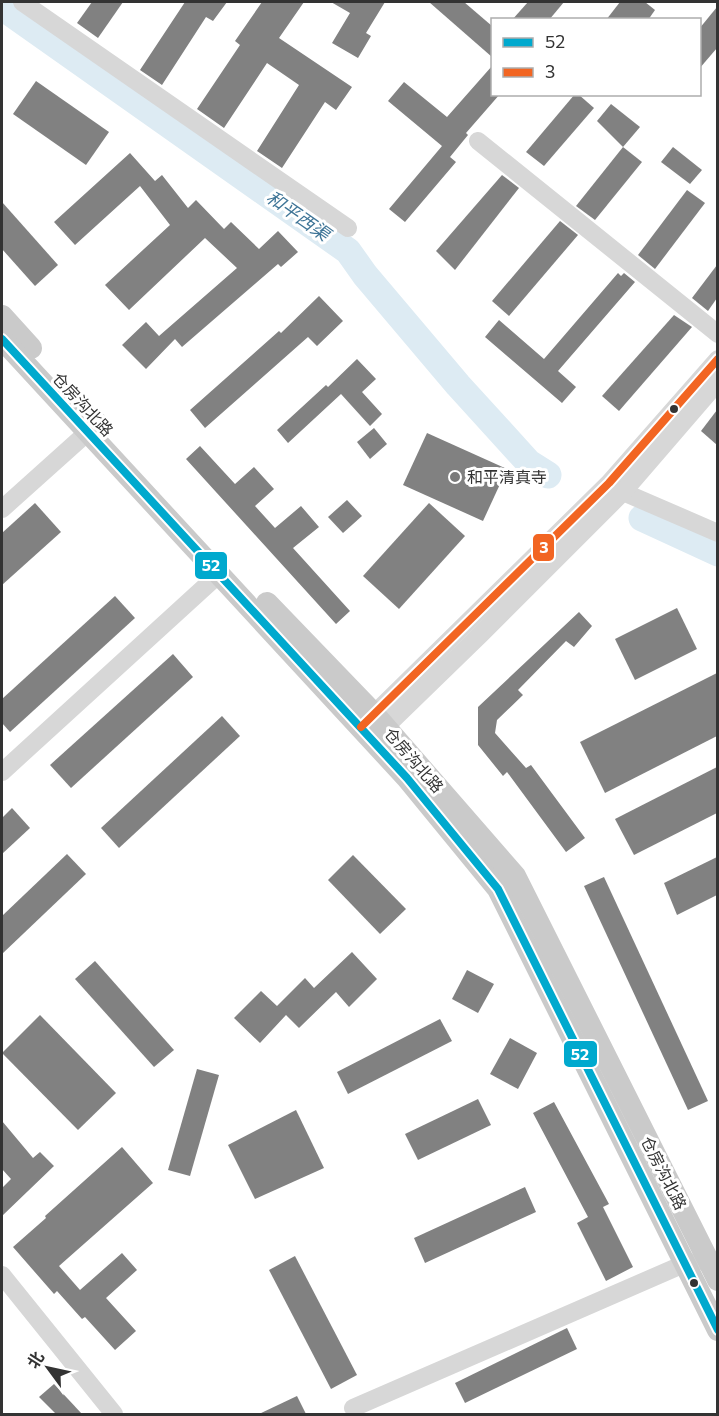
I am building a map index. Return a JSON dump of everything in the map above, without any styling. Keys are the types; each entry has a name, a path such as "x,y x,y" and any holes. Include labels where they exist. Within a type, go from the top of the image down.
{"main road":[{"name":"仓房沟北路","path":"2,316 93,427 219,574 373,727 515,876 712,1270"},
{"name":"仓房沟北路","path":"2,339 230,564 373,727 407,778 498,890 717,1330"}],"street":[{"path":"22,2 348,228"},
{"path":"478,141 717,334"},
{"path":"616,487 717,359"},
{"path":"373,727 481,634 616,487 717,382"},
{"path":"2,509 93,427"},
{"path":"616,487 717,533"},
{"path":"2,772 219,574"},
{"path":"352,1408 684,1264 712,1270"},
{"path":"2,1275 114,1414"}],"building":[{"path":"92,2 123,2 98,38 77,23"},
{"path":"185,2 227,2 213,21 206,17 162,85 140,70"},
{"path":"262,2 304,2 279,38 352,87 336,110 325,102 282,168 257,151 299,85 267,63 224,128 197,109 240,45 235,41"},
{"path":"331,2 385,2 366,33 371,36 358,58 332,43 350,13"},
{"path":"429,2 464,2 491,25 491,56"},
{"path":"528,2 564,2 551,18 514,18"},
{"path":"620,2 645,2 655,10 649,18 608,18"},
{"path":"717,7 717,48 701,67 701,27"},
{"path":"491,67 491,96 498,96 466,133 468,135 450,157 456,162 405,222 389,209 442,146 388,101 404,82 447,117"},
{"path":"36,81 109,132 86,165 13,114"},
{"path":"573,96 580,96 594,108 544,166 526,152"},
{"path":"611,104 640,127 623,147 597,121"},
{"path":"623,147 642,162 595,220 576,206"},
{"path":"673,147 702,170 690,184 661,162"},
{"path":"130,153 155,181 162,175 188,208 196,200 224,229 231,222 259,249 278,231 298,252 281,267 278,264 182,347 175,339 146,369 122,345 146,322 159,336 237,268 205,238 129,310 105,285 170,225 140,186 75,245 54,222"},
{"path":"502,175 519,188 455,270 436,251"},
{"path":"687,190 705,203 655,269 638,255"},
{"path":"2,202 58,265 35,286 2,249"},
{"path":"560,221 578,235 509,316 492,301"},
{"path":"717,265 717,298 708,311 692,298"},
{"path":"618,273 621,276 624,273 635,282 558,371 576,387 562,403 485,337 499,320 544,359"},
{"path":"319,296 343,321 317,346 308,337 205,428 190,410 279,331 281,333"},
{"path":"674,315 692,327 619,411 602,396"},
{"path":"357,359 376,379 362,392 382,414 370,426 341,394 288,443 277,430"},
{"path":"717,410 717,445 701,431"},
{"path":"374,428 387,444 370,459 357,442"},
{"name":"和平清真寺","path":"427,433 507,469 483,521 403,485"},
{"path":"200,446 235,484 254,467 274,489 255,506 275,528 301,506 319,527 293,548 350,611 336,624 186,459"},
{"path":"347,500 362,516 343,533 328,517"},
{"path":"35,503 61,532 2,585 2,533"},
{"path":"429,503 465,536 399,609 363,576"},
{"path":"115,596 135,618 10,732 2,723 2,699"},
{"path":"677,608 697,649 635,680 615,639"},
{"path":"579,612 592,626 574,647 566,641 518,690 523,695 497,720 495,733 526,768 531,765 585,838 566,852 507,772 503,776 478,745 478,707"},
{"path":"173,654 193,677 71,788 50,765"},
{"path":"717,673 717,736 605,793 580,742"},
{"path":"222,716 240,736 119,848 101,828"},
{"path":"717,767 717,813 634,855 615,819"},
{"path":"12,808 30,828 2,854 2,818"},
{"path":"67,854 86,874 2,954 2,916"},
{"path":"353,855 406,909 380,934 328,880"},
{"path":"717,857 717,895 677,915 664,883"},
{"path":"604,877 708,1101 688,1110 584,886"},
{"path":"352,952 377,979 349,1007 336,992 299,1028 286,1015 260,1043 234,1018 261,991 277,1006 305,978 314,988"},
{"path":"95,961 174,1050 154,1067 75,979"},
{"path":"467,970 494,984 478,1013 452,999"},
{"path":"40,1015 116,1093 78,1130 2,1053"},
{"path":"440,1019 452,1041 348,1094 337,1072"},
{"path":"510,1038 537,1053 518,1089 490,1074"},
{"path":"197,1069 219,1075 190,1176 168,1170"},
{"path":"478,1099 491,1125 418,1160 405,1134"},
{"path":"554,1102 609,1204 603,1207 633,1267 606,1281 577,1223 588,1217 533,1113"},
{"path":"296,1110 324,1168 255,1199 228,1145"},
{"path":"2,1121 33,1158 40,1152 54,1166 2,1216 2,1188 11,1179 2,1169"},
{"path":"122,1147 153,1183 59,1266 80,1290 122,1253 137,1270 106,1298 136,1331 115,1350 85,1317 82,1319 57,1291 54,1294 13,1247"},
{"path":"525,1187 536,1212 425,1263 414,1238"},
{"path":"295,1256 357,1375 331,1389 269,1270"},
{"path":"567,1328 577,1349 465,1403 455,1383"},
{"path":"54,1384 82,1414 56,1414 39,1397"},
{"path":"297,1396 306,1414 259,1414"}],"waterway":[{"name":"和平西渠","path":"2,7 348,251 365,275 458,385 529,463 548,475"},
{"name":"和平西渠","path":"642,518 718,553"}],"transit line":[{"name":"52","path":"2,339 407,778 498,889 718,1330"},
{"name":"3","path":"361,727 609,483 718,359"}],"place":[{"name":"和平清真寺","path":"455,477"}]}
